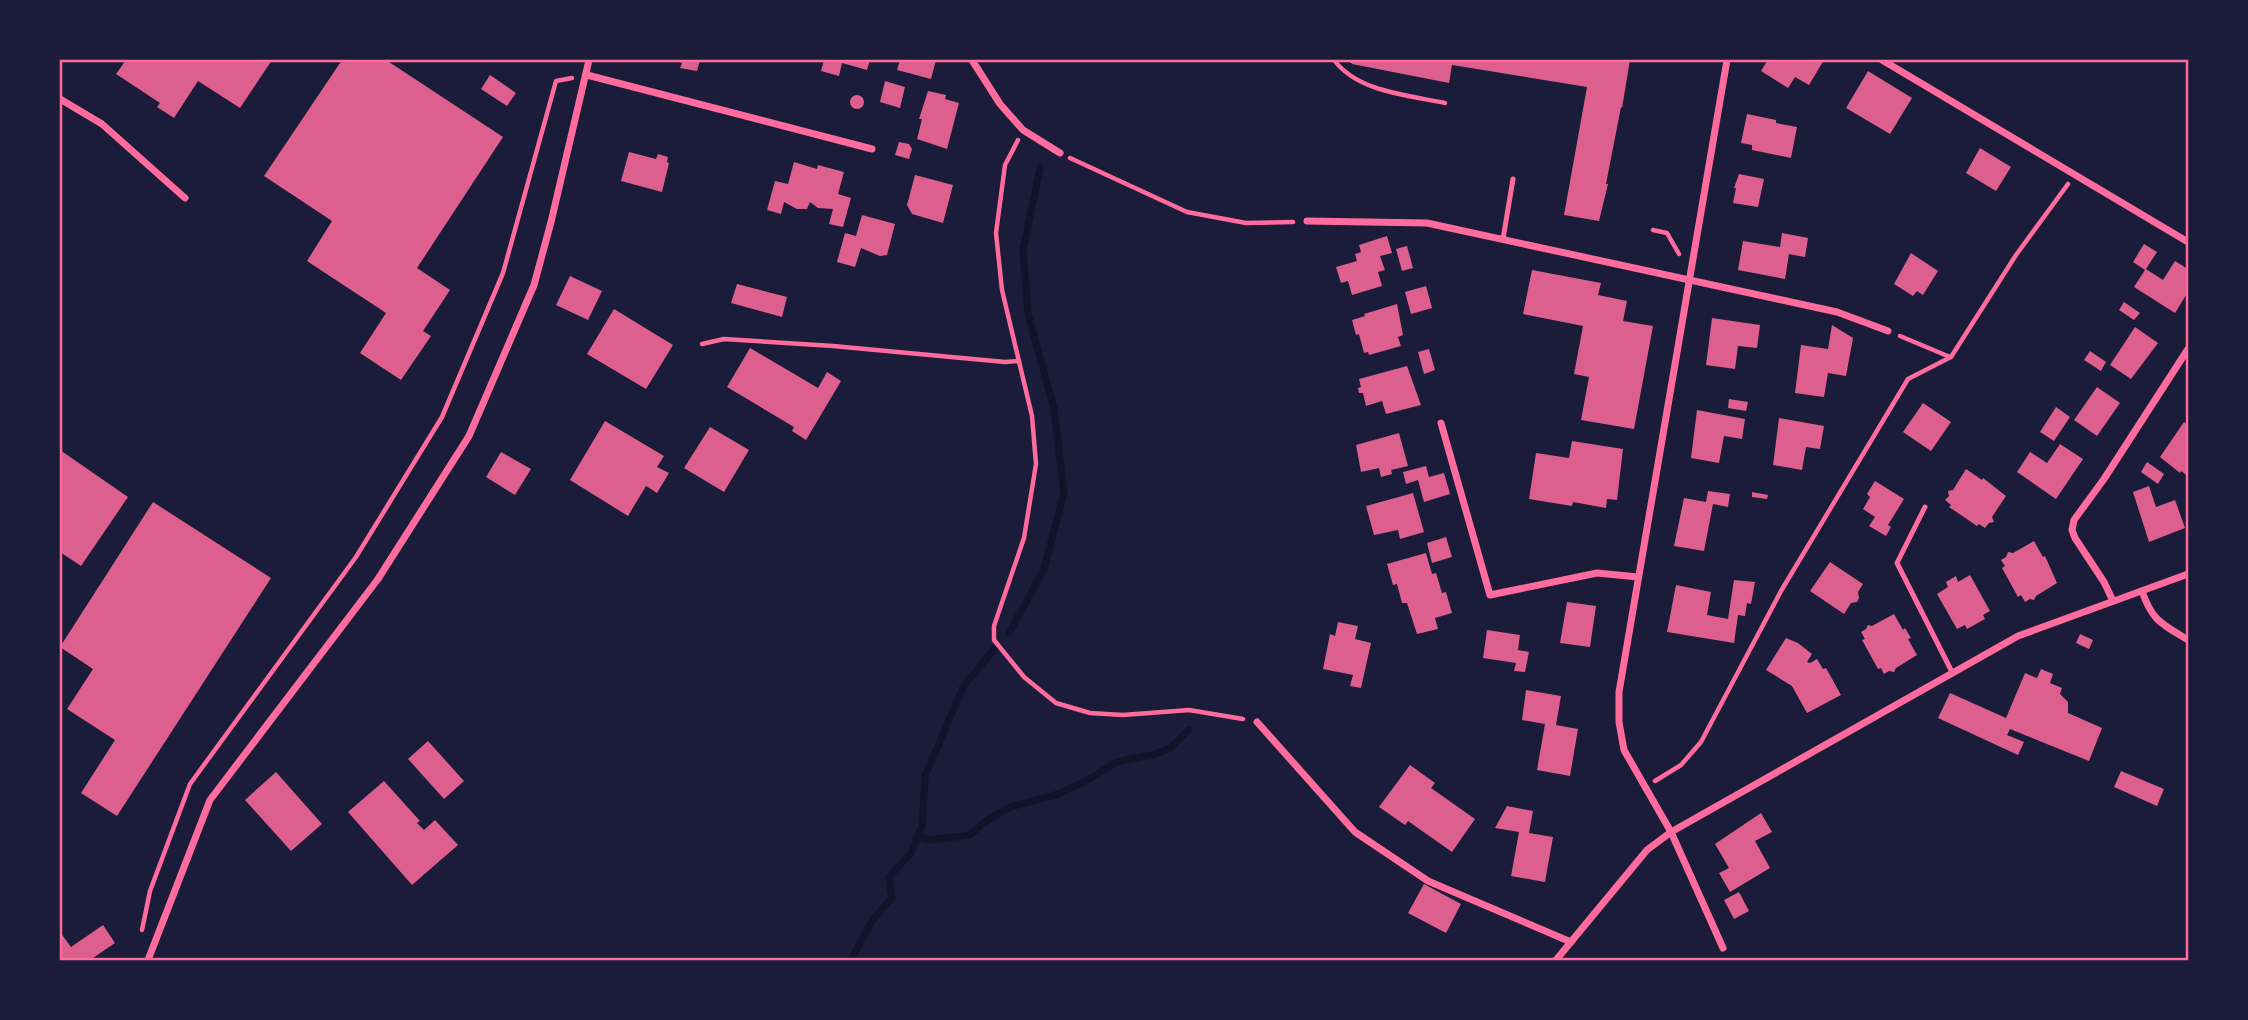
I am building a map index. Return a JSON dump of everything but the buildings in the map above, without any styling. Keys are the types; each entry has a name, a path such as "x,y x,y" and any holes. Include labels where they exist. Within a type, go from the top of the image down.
{"street":[{"path":"148,961 210,800 378,579 469,436 534,285 589,60"},
{"path":"972,60 1000,104 1023,130 1060,153"},
{"path":"1723,948 1671,832 1625,750 1619,722 1619,692 1727,60"},
{"path":"1882,60 2189,242"},
{"path":"587,75 872,149"},
{"path":"60,99 102,124 185,198"},
{"path":"1307,221 1427,223 1838,312 1888,331"},
{"path":"2113,601 2104,582 2075,538 2072,530 2074,520 2189,349"},
{"path":"1441,424 1490,595 1597,573 1638,577"},
{"path":"1556,961 1647,850 1671,832 2018,636 2189,574"},
{"path":"2142,591 2149,612 2189,640"},
{"path":"1257,722 1355,832 1429,881 1571,942"}],"lane":[{"path":"1503,239 1513,179"},
{"path":"1925,507 1897,563 1952,672"}],"path":[{"path":"1334,60 1349,76 1371,86 1445,103"},
{"path":"138,939 150,891 190,783 356,557 442,417 503,273 556,81 587,75"},
{"path":"1023,130 1004,165 996,233 1002,290 1032,416 1036,464 1024,538 993,626 994,640 1024,677 1056,703 1090,713 1123,715 1189,710 1257,722"},
{"path":"1060,153 1187,212 1246,223 1307,221"},
{"path":"1645,787 1681,765 1701,743 1781,591 1908,379 1951,357 2016,255 2074,175"},
{"path":"1653,229 1670,236 1689,281"},
{"path":"1888,331 1951,357"},
{"path":"702,344 724,340 1018,361"}],"waterway":[{"path":"1009,633 1044,569 1064,493 1054,409 1028,314 1023,250 1040,168"},
{"path":"851,960 872,921 892,898 889,877 911,853 922,826 925,776 963,687 994,649"},
{"path":"917,837 930,840 970,835 983,823 1010,807 1055,795 1084,782 1117,762 1156,754 1170,748 1189,730"}]}
